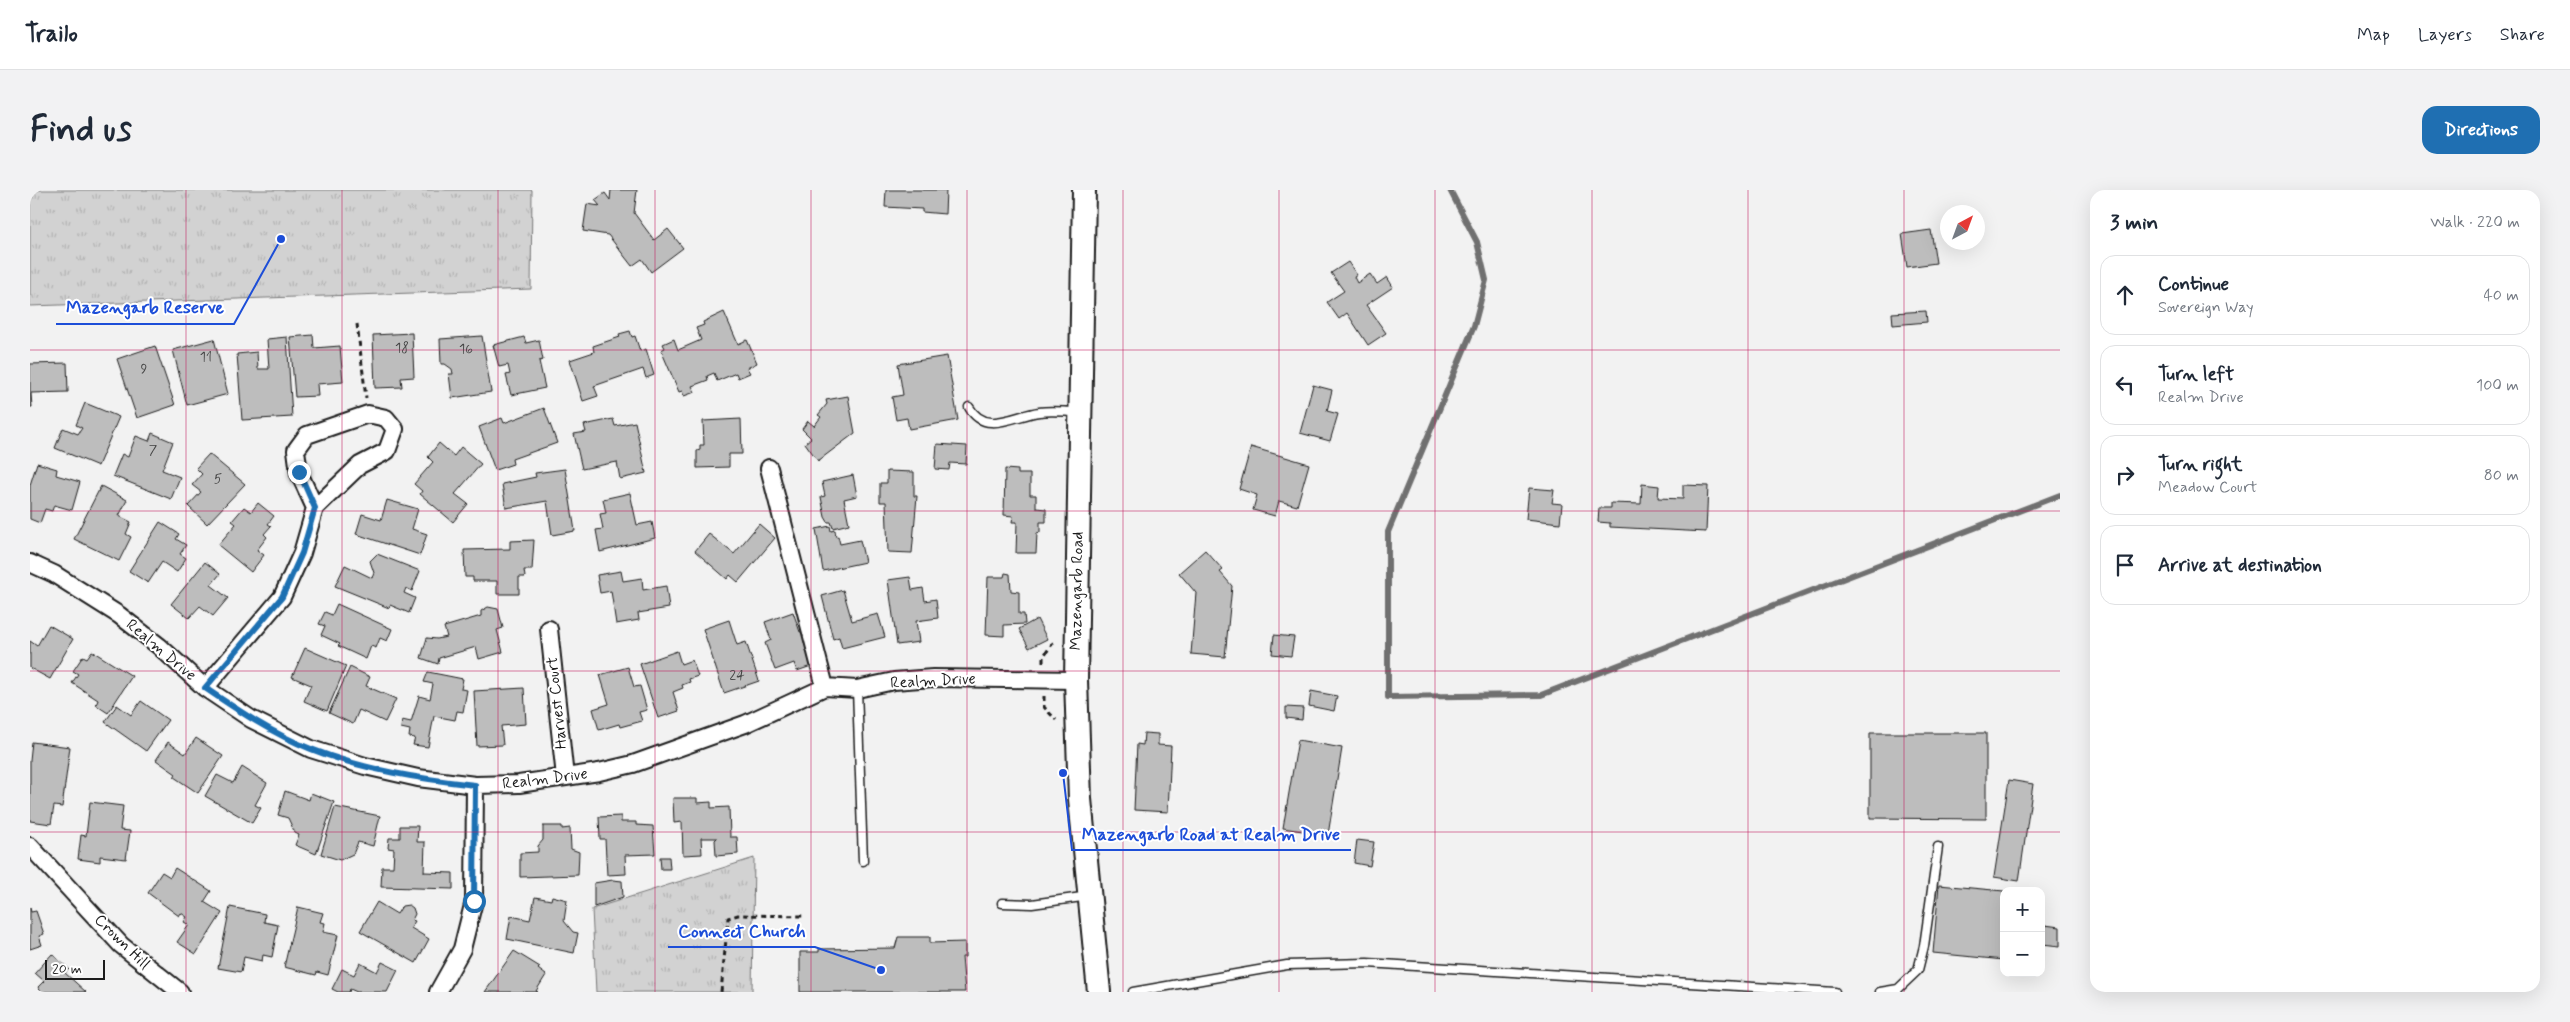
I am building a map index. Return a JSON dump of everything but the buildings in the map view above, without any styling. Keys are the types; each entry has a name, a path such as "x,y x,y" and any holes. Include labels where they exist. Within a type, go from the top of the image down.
{"main road":[{"name":"Mazengarb Road","path":"1084,190 1076,680 1080,799 1099,992"}],"street":[{"path":"205,688 282,597 302,553 315,508 360,465 387,452 395,429 386,418 368,414 307,435 296,450 299,472 315,508"},
{"path":"768,468 824,686"},
{"name":"Realm Drive","path":"30,563 54,574 119,615 159,646 205,688 251,719 311,749 365,766 418,778 475,785 519,784 599,772 633,764 745,724 824,686 857,689 894,681 933,678 1076,680"},
{"name":"Harvest Court","path":"549,629 565,777"},
{"path":"438,992 462,949 474,901 475,785"},
{"name":"Crown Hill","path":"30,846 121,945 180,992"}],"lane":[{"path":"969,407 980,420 999,423 1039,412 1079,412"},
{"path":"857,689 863,862"},
{"path":"1880,992 1898,989 1918,970 1924,946 1938,848"},
{"path":"1002,903 1032,904 1091,896"},
{"path":"1133,992 1287,965 1366,963 1835,992"}],"path":[{"path":"357,324 368,414"},
{"path":"721,992 728,918 750,915 804,916"}],"green space":[{"path":"30,190 532,190 531,289 30,306"},
{"path":"754,858 752,992 596,992 592,909"}],"waterway":[{"path":"1450,190 1477,242 1486,280 1474,326 1388,532 1388,697 1541,695 2060,495"}],"place":[{"name":"Mazengarb Reserve","path":"281,239"},
{"name":"Mazengarb Road at Realm Drive","path":"1063,773"},
{"name":"Connect Church","path":"881,970"}],"route":[{"path":"299,472 315,508 302,553 282,597 205,688 251,719 311,749 365,766 418,778 475,785 474,901"}]}
